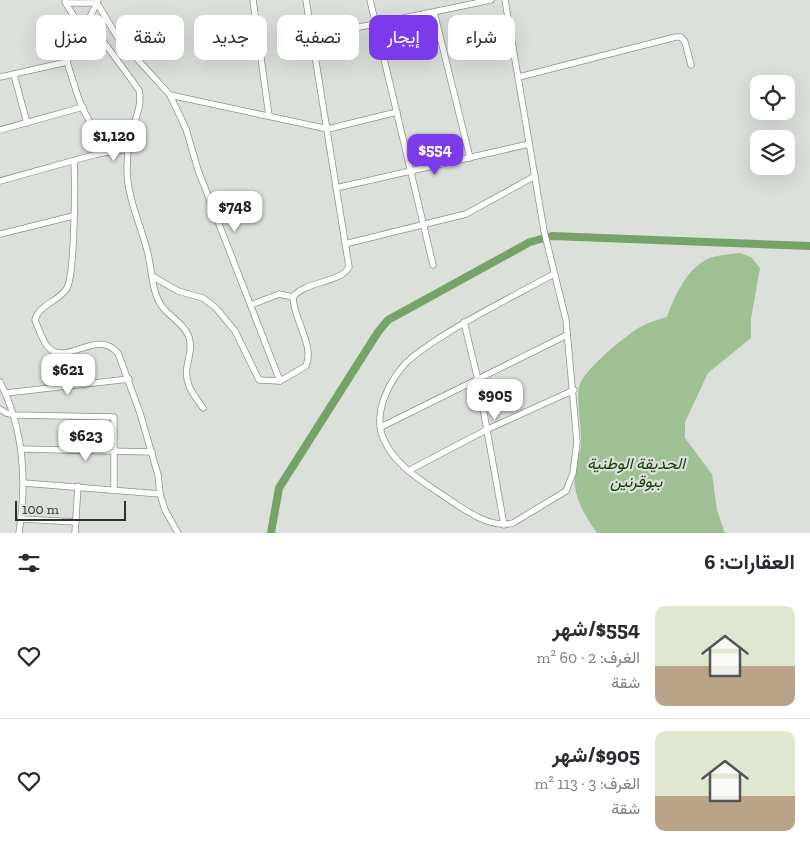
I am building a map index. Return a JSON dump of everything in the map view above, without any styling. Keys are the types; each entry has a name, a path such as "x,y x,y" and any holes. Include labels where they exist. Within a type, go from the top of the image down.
{"street":[{"path":"253,0 269,116"},
{"path":"306,0 308,15"},
{"path":"370,0 373,15"},
{"path":"420,15 491,0"},
{"path":"505,0 544,231 554,274 567,335 574,390 577,442 570,486 561,495 513,523 504,525 492,523 464,508 408,471 383,439 380,406 405,364 464,322 554,274"},
{"path":"65,2 97,1"},
{"path":"90,15 97,1"},
{"path":"97,1 118,38 170,95 186,129 198,170 280,381"},
{"path":"65,2 73,15"},
{"path":"434,12 470,158"},
{"path":"518,77 676,37 680,37 685,42 691,65"},
{"path":"106,46 139,90 140,104 128,149 127,170 131,198 161,305 187,332 191,347 187,372 188,383 203,408"},
{"path":"293,297 304,288 348,271 349,267 315,60"},
{"path":"384,60 433,265"},
{"path":"0,76 14,75 67,62 83,107 91,121 97,138 97,154"},
{"path":"14,75 27,123"},
{"path":"170,95 328,129 397,112"},
{"path":"0,130 83,107"},
{"path":"336,188 529,144"},
{"path":"0,181 97,154 128,149"},
{"path":"74,161 76,185 68,286 58,298 41,309 36,320 47,346 53,351 61,354 95,344 112,345 118,352 129,379 152,452 165,510 178,533"},
{"path":"345,244 466,214 534,176"},
{"path":"0,234 73,216"},
{"path":"152,276 178,291 209,302 235,331 258,379 280,381 301,371 308,361 309,354 294,308 293,297"},
{"path":"251,305 279,294 293,297"},
{"path":"464,322 478,380 504,525"},
{"path":"381,427 567,335"},
{"path":"6,393 129,379"},
{"path":"0,382 15,415 21,449 24,483 20,533"},
{"path":"408,471 486,430 574,390"},
{"path":"0,409 15,415 114,416 116,452 114,489"},
{"path":"21,449 152,452"},
{"path":"24,483 160,494"},
{"path":"75,533 78,486"},
{"path":"22,520 76,522"}],"green space":[{"name":"الحديقة الوطنية ببوقرنين","path":"740,253 751,257 760,268 751,319 751,338 708,373 685,422 685,438 712,474 717,510 725,533 597,533 583,511 575,488 575,470 581,447 578,394 582,380 596,363 635,330 667,317 678,291 697,266 713,257"}],"waterway":[{"path":"271,533 279,488 378,332 388,320 530,242 552,236 810,246"}]}
